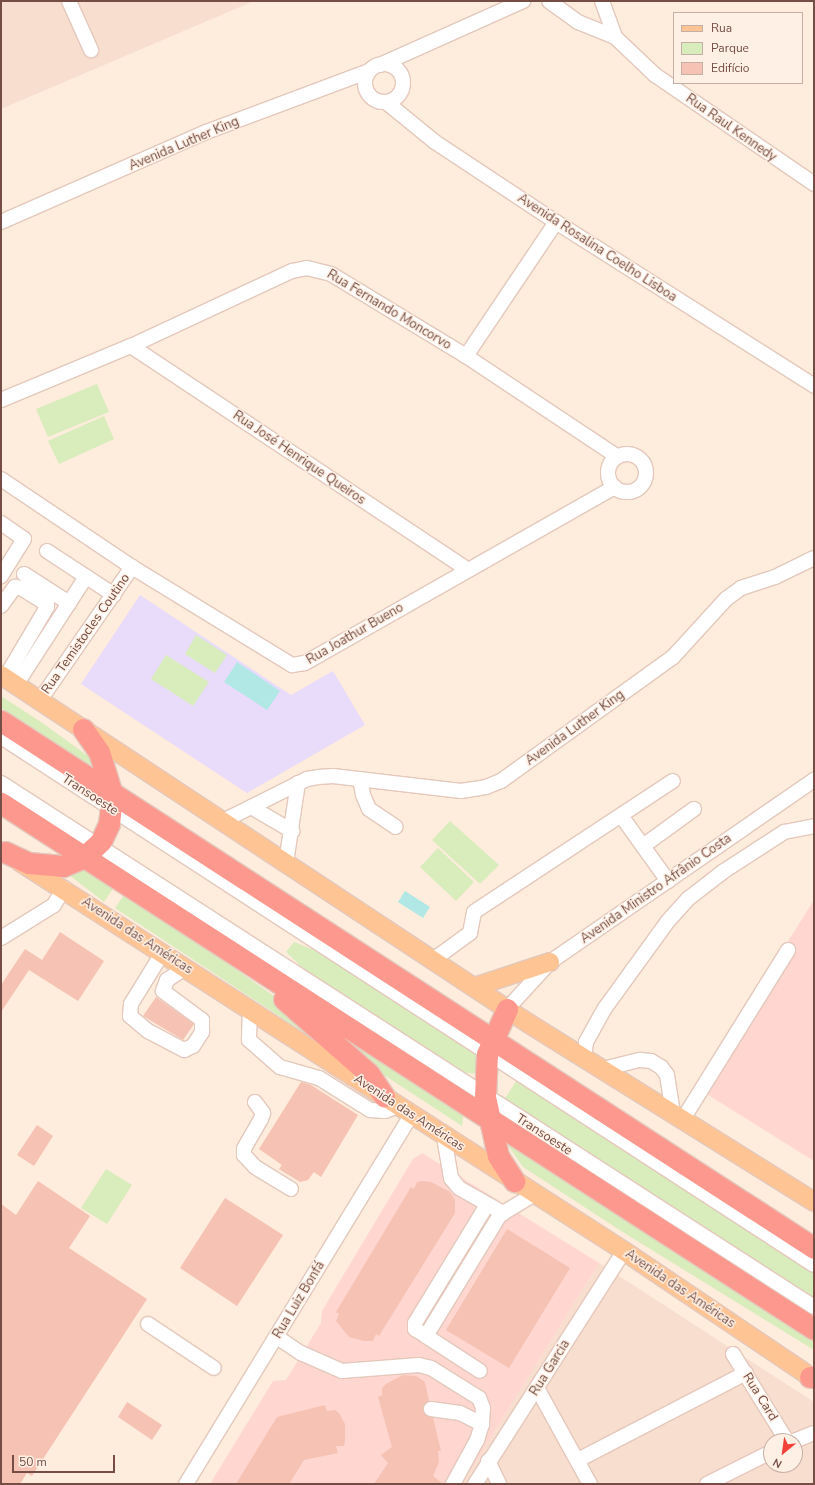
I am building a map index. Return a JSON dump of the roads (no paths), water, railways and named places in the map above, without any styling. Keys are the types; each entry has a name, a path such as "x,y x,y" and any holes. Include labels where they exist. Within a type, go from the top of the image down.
{"highway":[{"path":"1,721 112,801 490,1047 814,1248"},
{"path":"2,853 41,866 63,866 90,852 109,824 112,801 102,759 83,728"},
{"path":"1,802 90,852 232,952 486,1107 814,1329"},
{"path":"232,952 258,981 295,1006 369,1074 398,1106"},
{"path":"507,1009 490,1047 486,1107 498,1156 514,1181"}],"main road":[{"path":"7,679 507,1009 678,1115 814,1202"},
{"name":"Avenida das Américas","path":"2,853 64,888 163,952 444,1137 624,1251 813,1378"},
{"path":"474,987 550,962"}],"street":[{"path":"69,1 91,50"},
{"name":"Avenida Luther King","path":"1,222 206,132 374,68 523,1"},
{"name":"Rua Raul Kennedy","path":"549,1 578,22 615,37 655,75 814,184"},
{"name":"Rua Raul Kennedy","path":"602,1 615,37"},
{"path":"392,66 402,81 401,92 386,102 374,99 366,90 365,83 374,68 392,66"},
{"name":"Avenida Rosalina Coelho Lisboa","path":"386,102 436,142 556,222 814,386"},
{"path":"466,356 556,222"},
{"name":"Rua Fernando Moncorvo","path":"1,400 132,346 292,271 307,268 331,274 466,356 618,457"},
{"name":"Rua José Henrique Queiros","path":"132,346 467,569"},
{"path":"634,455 640,459 646,469 644,481 637,489 626,491 615,488 608,472 613,461 618,457 634,455"},
{"name":"Rua Joathur Bueno","path":"1,479 132,567 281,660 298,665 467,569 615,488"},
{"path":"1,523 24,539 6,558 1,576"},
{"path":"47,551 114,594"},
{"name":"Avenida Luther King","path":"223,821 298,783 318,777 360,779 461,791 486,788 501,781 673,657 726,599 736,591 754,582 788,572 814,558"},
{"name":"Rua Temistocles Coutino","path":"40,700 132,567"},
{"path":"24,574 69,603"},
{"path":"7,679 69,603 86,577"},
{"path":"1,606 15,587 21,588 47,606 7,679"},
{"name":"Transoeste","path":"1,737 112,801 178,853 185,866 193,872 290,934 304,935 490,1047 814,1265"},
{"path":"360,779 363,795 369,809 396,827"},
{"name":"Avenida Ministro Afrânio Costa","path":"507,1009 550,962 814,780"},
{"path":"433,960 470,933 474,912 622,817 673,781"},
{"name":"Transoeste","path":"1,783 90,852 165,889 185,897 263,948 275,960 486,1107 814,1307"},
{"path":"286,863 298,783"},
{"path":"252,807 292,831"},
{"path":"643,846 694,809"},
{"path":"622,817 668,880"},
{"name":"Avenida Ministro Afrânio Costa","path":"584,1057 586,1042 605,1008 668,921 689,898 724,871 784,832 814,826"},
{"path":"1,938 54,905 64,888"},
{"path":"678,1115 788,950"},
{"path":"163,952 131,1004 130,1016 148,1031 184,1050 193,1046 202,1032 202,1020 169,997 163,991 167,980 186,967"},
{"path":"250,1009 249,1040 280,1066 318,1078 370,1110 385,1111 398,1106"},
{"path":"603,1069 640,1060 651,1061 661,1067 667,1075 678,1115"},
{"path":"255,1102 263,1113 262,1119 244,1149 244,1154 255,1167 291,1189"},
{"name":"Rua Luiz Bonfá","path":"186,1484 276,1337 398,1106"},
{"path":"444,1137 452,1182 487,1205 501,1213 506,1213 535,1194"},
{"path":"480,1371 415,1329 416,1320 487,1205"},
{"path":"426,1336 501,1213"},
{"name":"Rua Garcia","path":"475,1484 488,1461 537,1388 624,1251"},
{"path":"148,1324 214,1368"},
{"path":"276,1337 301,1352 342,1371 419,1365 431,1368 479,1398 483,1408 482,1424 477,1440 453,1484"},
{"name":"Rua Card","path":"733,1354 782,1433"},
{"path":"578,1460 746,1373"},
{"path":"537,1388 590,1484"},
{"path":"431,1409 460,1413 482,1424"},
{"path":"803,1437 814,1433"},
{"path":"708,1484 763,1456"},
{"path":"488,1461 499,1484"}],"water":[{"path":"237,662 280,691 267,710 224,682"},
{"path":"405,891 430,907 423,918 398,902"}]}
